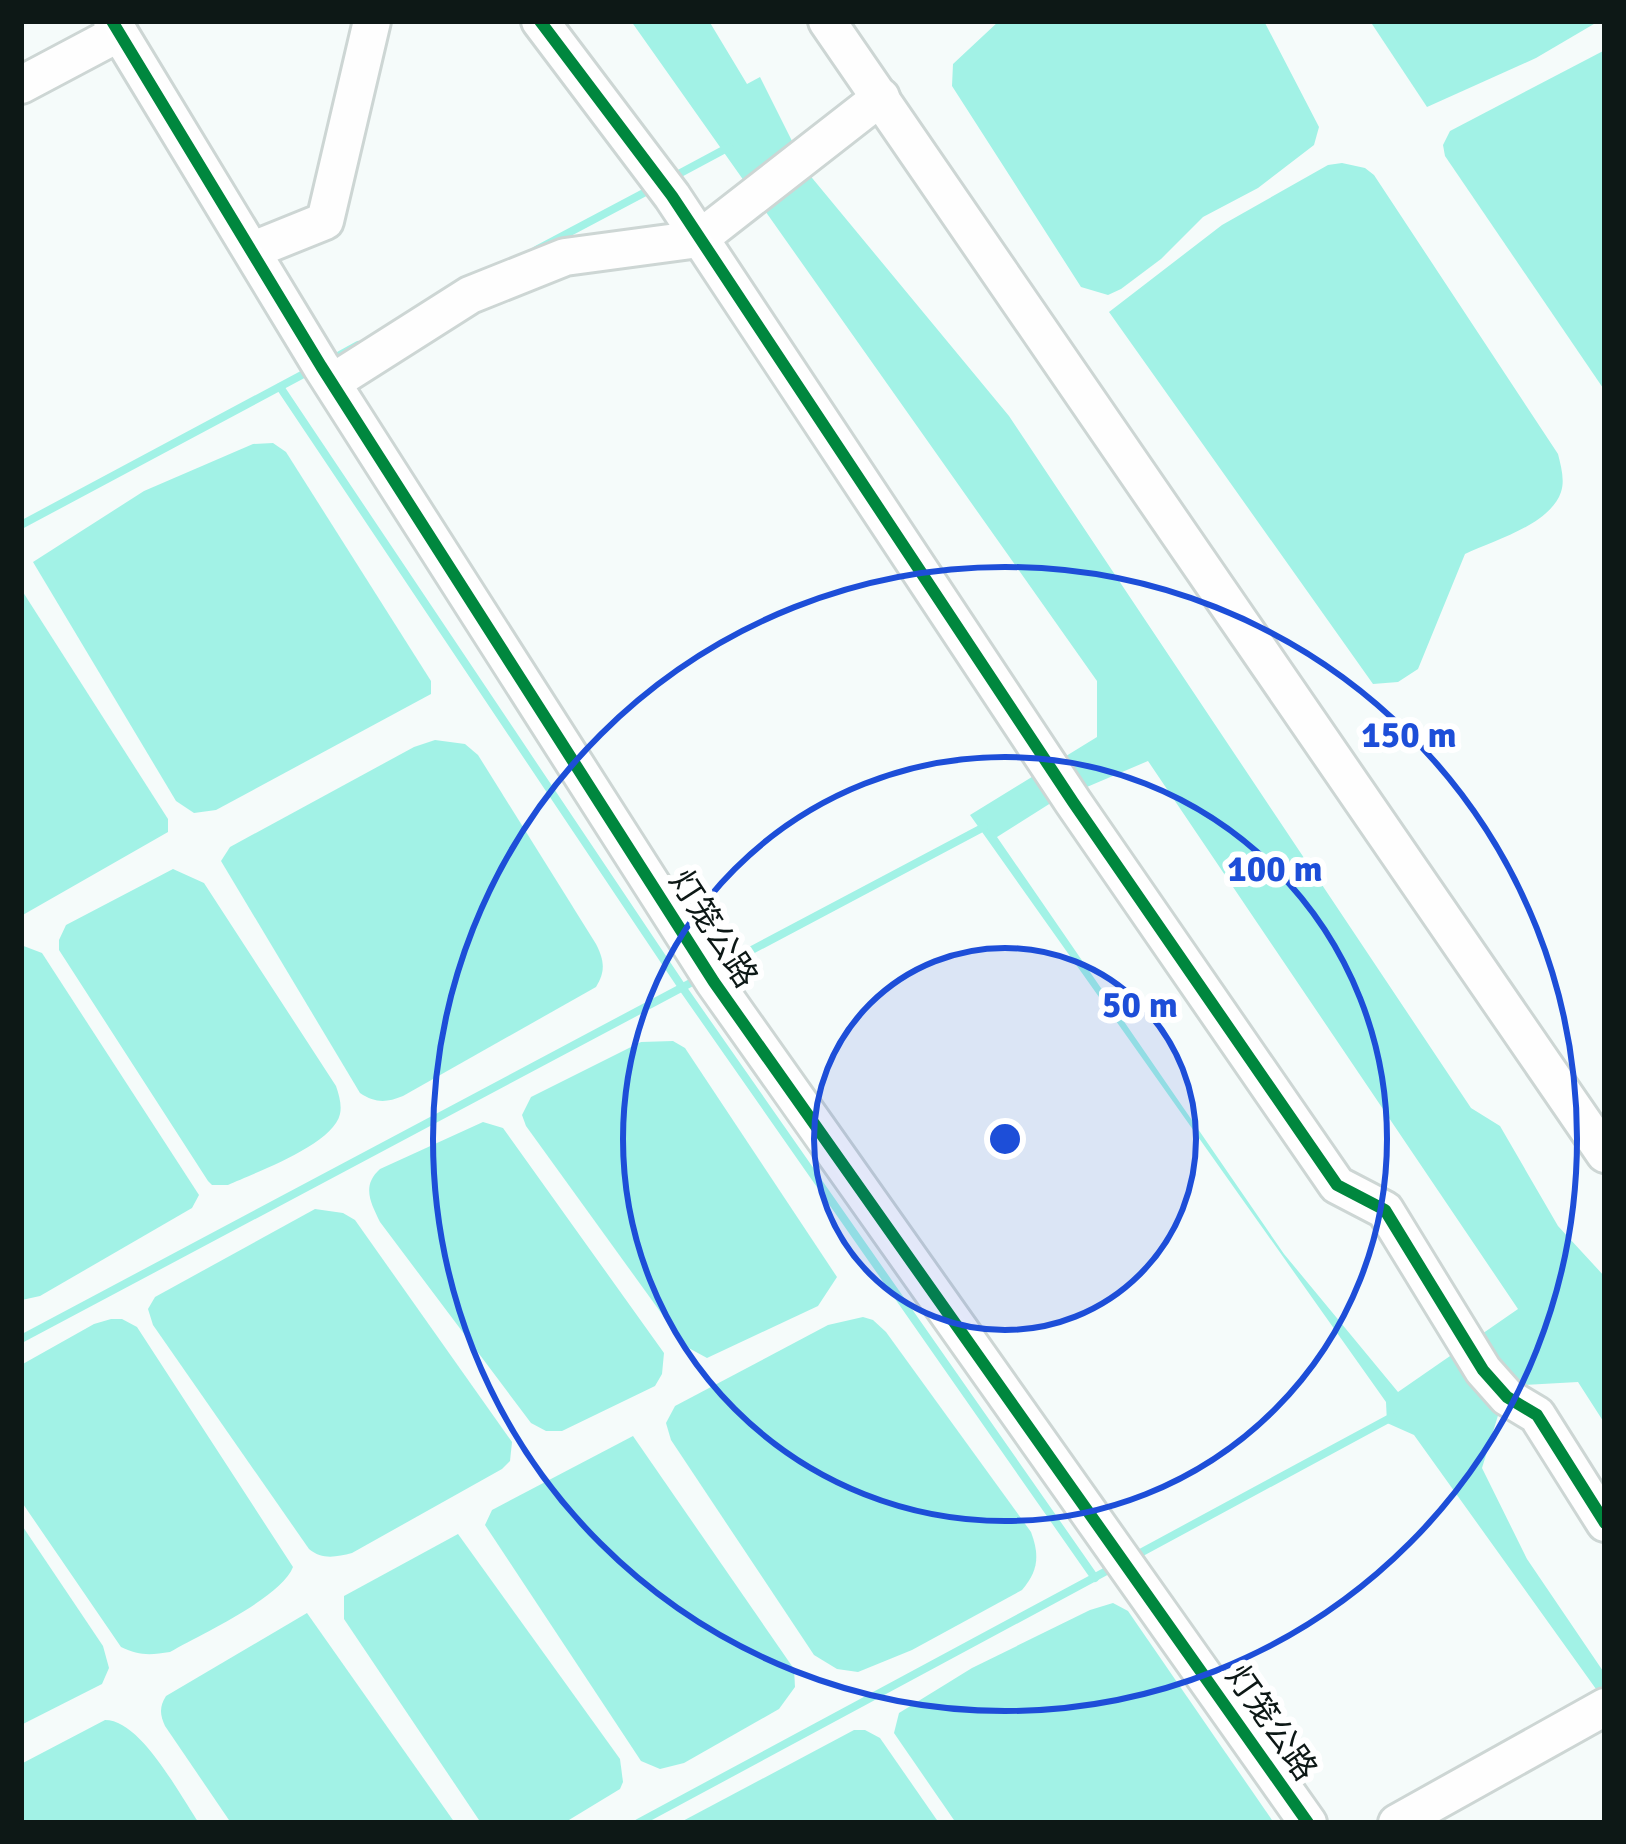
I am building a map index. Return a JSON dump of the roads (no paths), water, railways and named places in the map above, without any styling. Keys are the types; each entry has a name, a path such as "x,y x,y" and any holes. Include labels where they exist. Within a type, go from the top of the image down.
{"street":[{"path":"253,250 325,221 372,21"},
{"path":"540,21 662,183 1073,802 1337,1186 1384,1210 1483,1370 1507,1397 1537,1415 1605,1523"},
{"path":"827,21 1605,1154"},
{"path":"21,85 116,27"},
{"name":"灯笼公路","path":"116,27 512,670 707,970 1308,1823"},
{"path":"327,374 470,295 565,257 699,239 881,97"},
{"path":"1397,1823 1605,1707"}],"waterway":[{"path":"673,177 729,147"},
{"path":"536,250 655,187"},
{"path":"329,361 358,345"},
{"path":"21,525 311,370"},
{"path":"280,387 682,987 1095,1578"},
{"path":"716,969 984,827"},
{"path":"21,1339 698,979"},
{"path":"1131,1558 1392,1417"},
{"path":"638,1823 1112,1568"}]}
